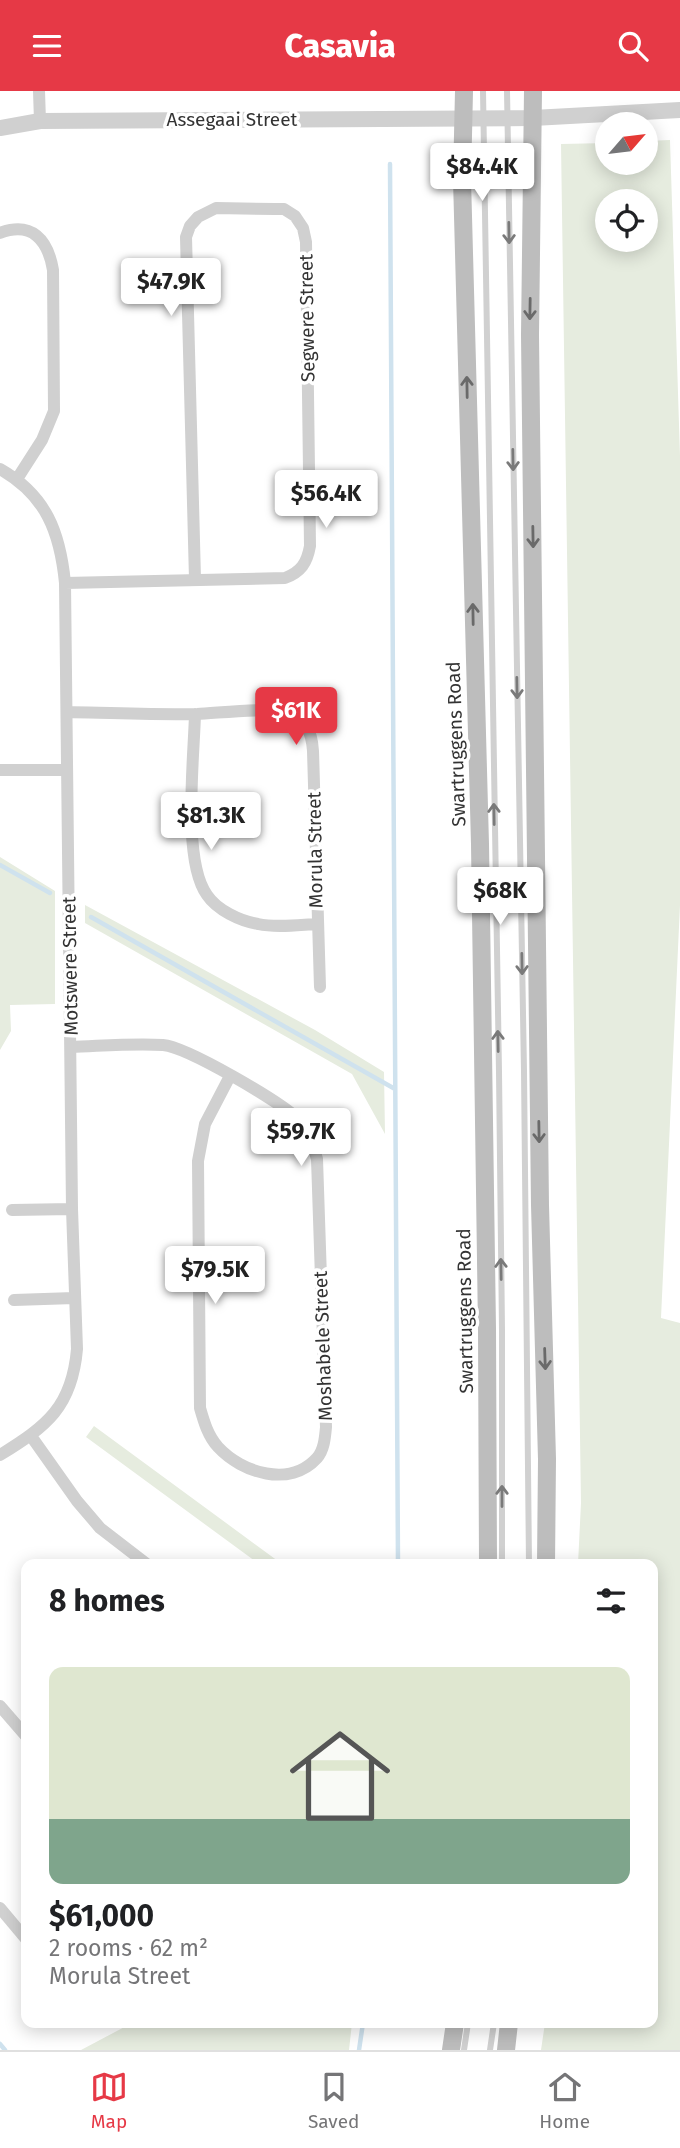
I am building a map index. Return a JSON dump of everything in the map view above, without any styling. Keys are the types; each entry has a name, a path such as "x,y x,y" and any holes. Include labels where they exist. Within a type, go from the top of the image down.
{"main road":[{"name":"Swartruggens Road","path":"464,91 462,179 480,844 488,1356 488,1559"},
{"path":"533,91 530,335 540,1205 547,1459 546,1559"},
{"path":"451,2050 454,2028"},
{"path":"506,2050 508,2028"}],"street":[{"path":"39,91 40,121"},
{"name":"Assegaai Street","path":"0,128 40,121 533,118 680,110"},
{"name":"Segwere Street","path":"65,583 285,578 303,568 310,546 306,242 303,228 295,216 284,209 216,208 198,217 190,226 186,237 195,579"},
{"path":"0,233 12,228 23,228 34,233 50,253 53,270 54,411 42,440 17,479"},
{"name":"Motswere Street","path":"0,469 31,491 51,522 59,541 65,583 72,1209 77,1349 70,1389 58,1409 31,1436 0,1455"},
{"name":"Morula Street","path":"67,712 194,714 278,710 299,717 307,726 313,751 320,987"},
{"name":"Morula Street","path":"194,714 192,829 195,866 207,896 222,910 258,924 317,924"},
{"path":"0,770 66,771"},
{"name":"Moshabele Street","path":"71,1047 165,1045 184,1050 230,1076 285,1108 301,1123 311,1138 317,1159 326,1427 324,1445 318,1457 307,1467 279,1475 247,1469 229,1457 208,1432 200,1408 198,1161 205,1124 230,1076"},
{"path":"12,1210 72,1209"},
{"path":"14,1300 74,1298"},
{"path":"31,1436 77,1501 100,1528 140,1559"},
{"path":"0,1706 21,1730"},
{"path":"0,1908 21,1933"}],"lane":[{"path":"483,91 502,1330 502,1559"},
{"path":"507,91 524,1072 529,1559"},
{"path":"464,2050 467,2028"},
{"path":"490,2050 493,2028"}],"shaded area":[{"path":"658,140 670,140 680,456 680,905 661,1318 680,1323 680,2050 541,2050 544,2028 658,2028 658,1559 578,1559 581,1503 561,144 595,143 595,175 658,175"},
{"path":"0,857 55,891 55,1004 10,1005 11,1031 0,1050"},
{"path":"85,905 315,1030 384,1072 385,1134 352,1074 85,923"},
{"path":"94,1426 275,1559 252,1559 86,1437"},
{"path":"123,2028 351,2028 349,2050 81,2050"}],"waterway":[{"path":"390,164 398,1559"},
{"path":"0,865 50,893"},
{"path":"91,917 395,1089"},
{"path":"359,2050 362,2028"},
{"path":"0,2044 5,2050"}]}
